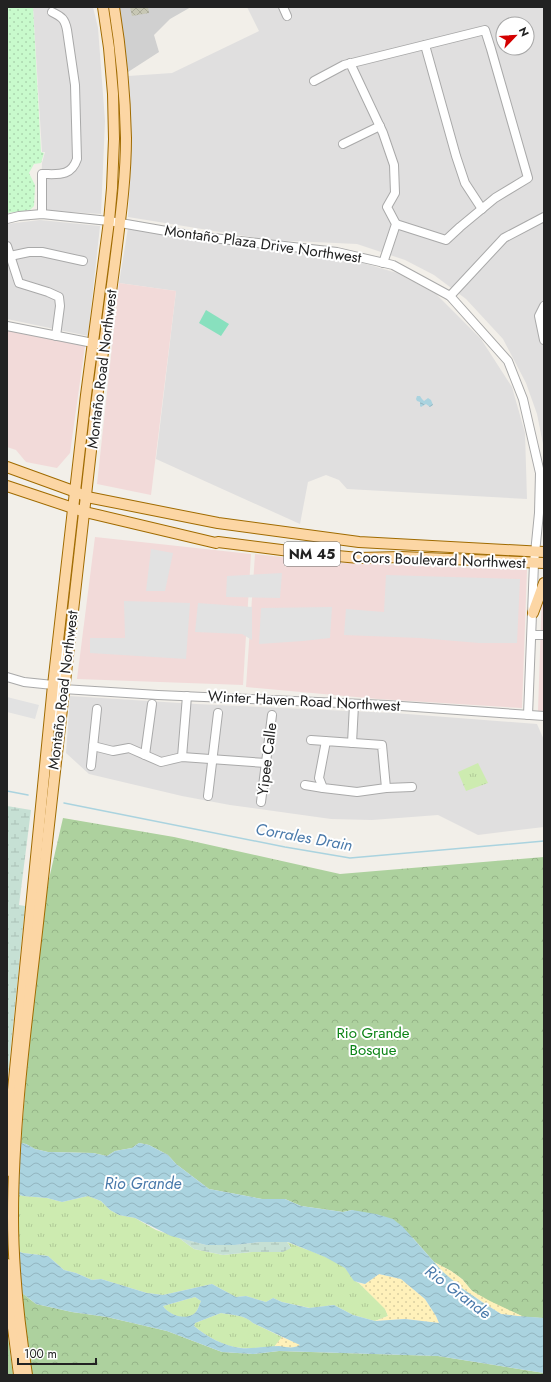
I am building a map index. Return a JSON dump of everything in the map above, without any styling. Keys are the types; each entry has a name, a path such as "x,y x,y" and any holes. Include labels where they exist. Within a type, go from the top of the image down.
{"main road":[{"name":"Montaño Road Northwest","path":"26,1375 15,1272 13,1210 15,1164 53,685 109,221 114,139 109,48 103,7"},
{"name":"Montaño Road Northwest","path":"7,1171 12,1100 58,737 97,401 120,223 126,140 120,47 114,7"},
{"name":"Coors Boulevard Northwest","path":"7,467 87,497 218,523 359,542 539,558"},
{"name":"Coors Boulevard Northwest","path":"7,486 85,512 216,543 218,542 360,558 539,558"},
{"path":"533,613 544,583"},
{"path":"7,1264 10,1304 19,1375"}],"street":[{"path":"283,7 287,16"},
{"path":"42,214 42,174 64,174 75,166 77,159 75,85 66,24 62,17 52,12"},
{"path":"314,81 350,63 485,30 528,178 495,198 446,240 396,224 387,207 396,194 394,165 380,126 350,63"},
{"path":"425,45 465,183 482,209"},
{"path":"343,144 380,126"},
{"name":"Montaño Plaza Drive Northwest","path":"7,219 19,216 42,214 109,221 202,236 337,252 393,265 450,296 508,361 523,399 540,473 539,558 533,613 528,715"},
{"path":"450,296 504,238 544,217"},
{"path":"383,263 396,224"},
{"path":"7,246 19,283 48,292 58,297 60,306 56,336"},
{"path":"10,256 29,252 42,252 83,261"},
{"path":"544,306 539,316 544,340"},
{"path":"7,326 105,345"},
{"path":"532,635 544,636"},
{"path":"59,638 62,651 59,685 63,689"},
{"path":"7,677 24,682 53,685 57,692 56,720 58,737"},
{"path":"7,682 48,690 52,699"},
{"name":"Winter Haven Road Northwest","path":"63,689 387,705 544,716"},
{"path":"182,757 187,696"},
{"path":"145,755 152,704"},
{"path":"352,743 354,704"},
{"path":"91,766 97,709"},
{"path":"208,796 218,713"},
{"name":"Yipee Calle","path":"261,802 272,714"},
{"path":"311,740 382,745 386,788"},
{"path":"323,788 318,778 326,741"},
{"path":"93,746 113,751 129,748 161,762 182,757 266,763"},
{"path":"305,785 357,792 386,788 412,787"}],"shaded area":[{"path":"33,7 93,7 98,28 105,121 101,214 40,210 42,163 45,152 42,152"},
{"path":"119,7 191,7 170,19 154,35 159,52 128,72"},
{"path":"130,7 148,7 149,13 132,16"},
{"path":"247,7 544,7 544,449 537,414 526,383 503,339 466,299 434,275 405,260 357,244 270,240 128,217 131,157 128,76 172,73 259,31"},
{"path":"40,220 100,226 88,336 7,319 7,224"},
{"path":"128,228 353,260 397,273 436,294 481,339 512,387 525,433 527,499 347,489 339,480 326,475 308,482 300,524 156,459 176,291 119,283"},
{"path":"119,283 176,291 151,495 97,484"},
{"path":"7,330 85,346 70,453 57,468 26,462 16,450 7,447"},
{"path":"95,537 251,554 243,685 77,679"},
{"path":"151,549 173,553 165,591 146,591"},
{"path":"255,554 325,562 527,570 522,708 378,699 246,687"},
{"path":"282,573 280,598 226,597 227,576"},
{"path":"386,575 520,579 517,643 479,643 420,638 344,635 346,609 384,612"},
{"path":"544,587 544,711 538,711 542,591"},
{"path":"124,601 190,603 186,659 90,653 90,638 125,638"},
{"path":"198,603 252,607 252,640 242,634 195,632"},
{"path":"332,607 330,638 259,644 261,608"},
{"path":"70,696 196,704 394,713 537,724 544,740 544,827 478,835 438,815 372,820 331,819 230,805 182,796 89,774 66,753"},
{"path":"7,697 39,705 35,719 7,712"}],"green space":[{"path":"7,7 33,7 41,152 44,153 41,163 34,164 29,173 35,185 34,206 30,210 7,213"},
{"path":"206,310 229,324 221,336 199,323"},
{"path":"478,763 488,783 466,791 458,772"},
{"path":"7,806 31,810 19,905 25,906 7,1086"},
{"name":"Rio Grande Bosque","path":"63,818 174,837 340,874 544,857 544,1318 524,1317 490,1302 472,1291 462,1279 451,1271 434,1262 413,1238 352,1210 343,1212 301,1206 285,1199 262,1199 209,1189 176,1164 168,1155 149,1145 139,1143 132,1148 115,1151 107,1156 93,1153 48,1152 35,1149 21,1143 43,905"},
{"path":"7,1191 23,1196 47,1198 62,1202 88,1196 101,1201 110,1210 119,1215 135,1218 156,1230 179,1238 194,1249 223,1255 291,1248 287,1242 339,1263 346,1269 354,1280 385,1308 388,1316 375,1321 353,1315 334,1305 310,1308 282,1302 273,1298 266,1302 246,1296 236,1297 212,1284 163,1295 147,1293 101,1279 92,1280 76,1273 64,1270 48,1256 23,1253 7,1247"},
{"path":"179,1238 206,1245 287,1242 291,1248 283,1252 252,1252 223,1255 194,1249"},
{"path":"22,1293 36,1304 72,1312 107,1317 167,1331 222,1352 253,1354 279,1351 438,1356 544,1373 544,1375 31,1375"},
{"path":"195,1297 201,1301 195,1313 191,1316 182,1317 173,1315 163,1306"},
{"path":"221,1313 248,1319 282,1337 274,1347 242,1348 229,1346 216,1341 194,1326 195,1323"},
{"path":"7,1329 13,1375 7,1375"}],"sand":[{"path":"434,1262 462,1279 472,1291 524,1317 501,1314 463,1289"},
{"path":"379,1274 401,1279 425,1299 439,1323 405,1319 375,1321 388,1316 385,1309 359,1283 365,1284"},
{"path":"282,1337 301,1345 295,1348 274,1347"}],"water":[{"path":"417,396 420,396 424,401 428,398 431,400 433,405 430,407 426,404 421,407 420,402 416,399"},
{"name":"Rio Grande","path":"7,1140 26,1144 35,1149 48,1152 93,1153 107,1156 115,1151 132,1148 139,1143 149,1145 168,1155 176,1164 209,1189 262,1199 285,1199 301,1206 343,1212 352,1210 376,1214 393,1219 403,1227 443,1272 463,1289 482,1302 501,1314 544,1318 544,1373 438,1356 279,1351 253,1354 222,1352 167,1331 107,1317 72,1312 36,1304 7,1281 7,1247 23,1253 48,1256 64,1270 76,1273 92,1280 101,1279 147,1293 163,1295 212,1284 236,1297 246,1296 266,1302 273,1298 282,1302 309,1308 334,1305 353,1315 375,1321 405,1319 439,1323 425,1299 401,1279 379,1274 365,1284 354,1281 345,1268 325,1257 288,1242 206,1245 171,1236 135,1218 119,1215 110,1210 101,1201 88,1196 62,1202 47,1198 23,1196 7,1191","holes":["195,1297 201,1301 198,1309 195,1313 187,1317 173,1314 163,1306","221,1313 246,1318 253,1323 300,1345 292,1347 235,1347 204,1334 194,1326 195,1323"]}],"waterway":[{"name":"Corrales Drain","path":"7,791 28,795"},
{"name":"Corrales Drain","path":"64,803 285,847 350,858 544,841"}]}
